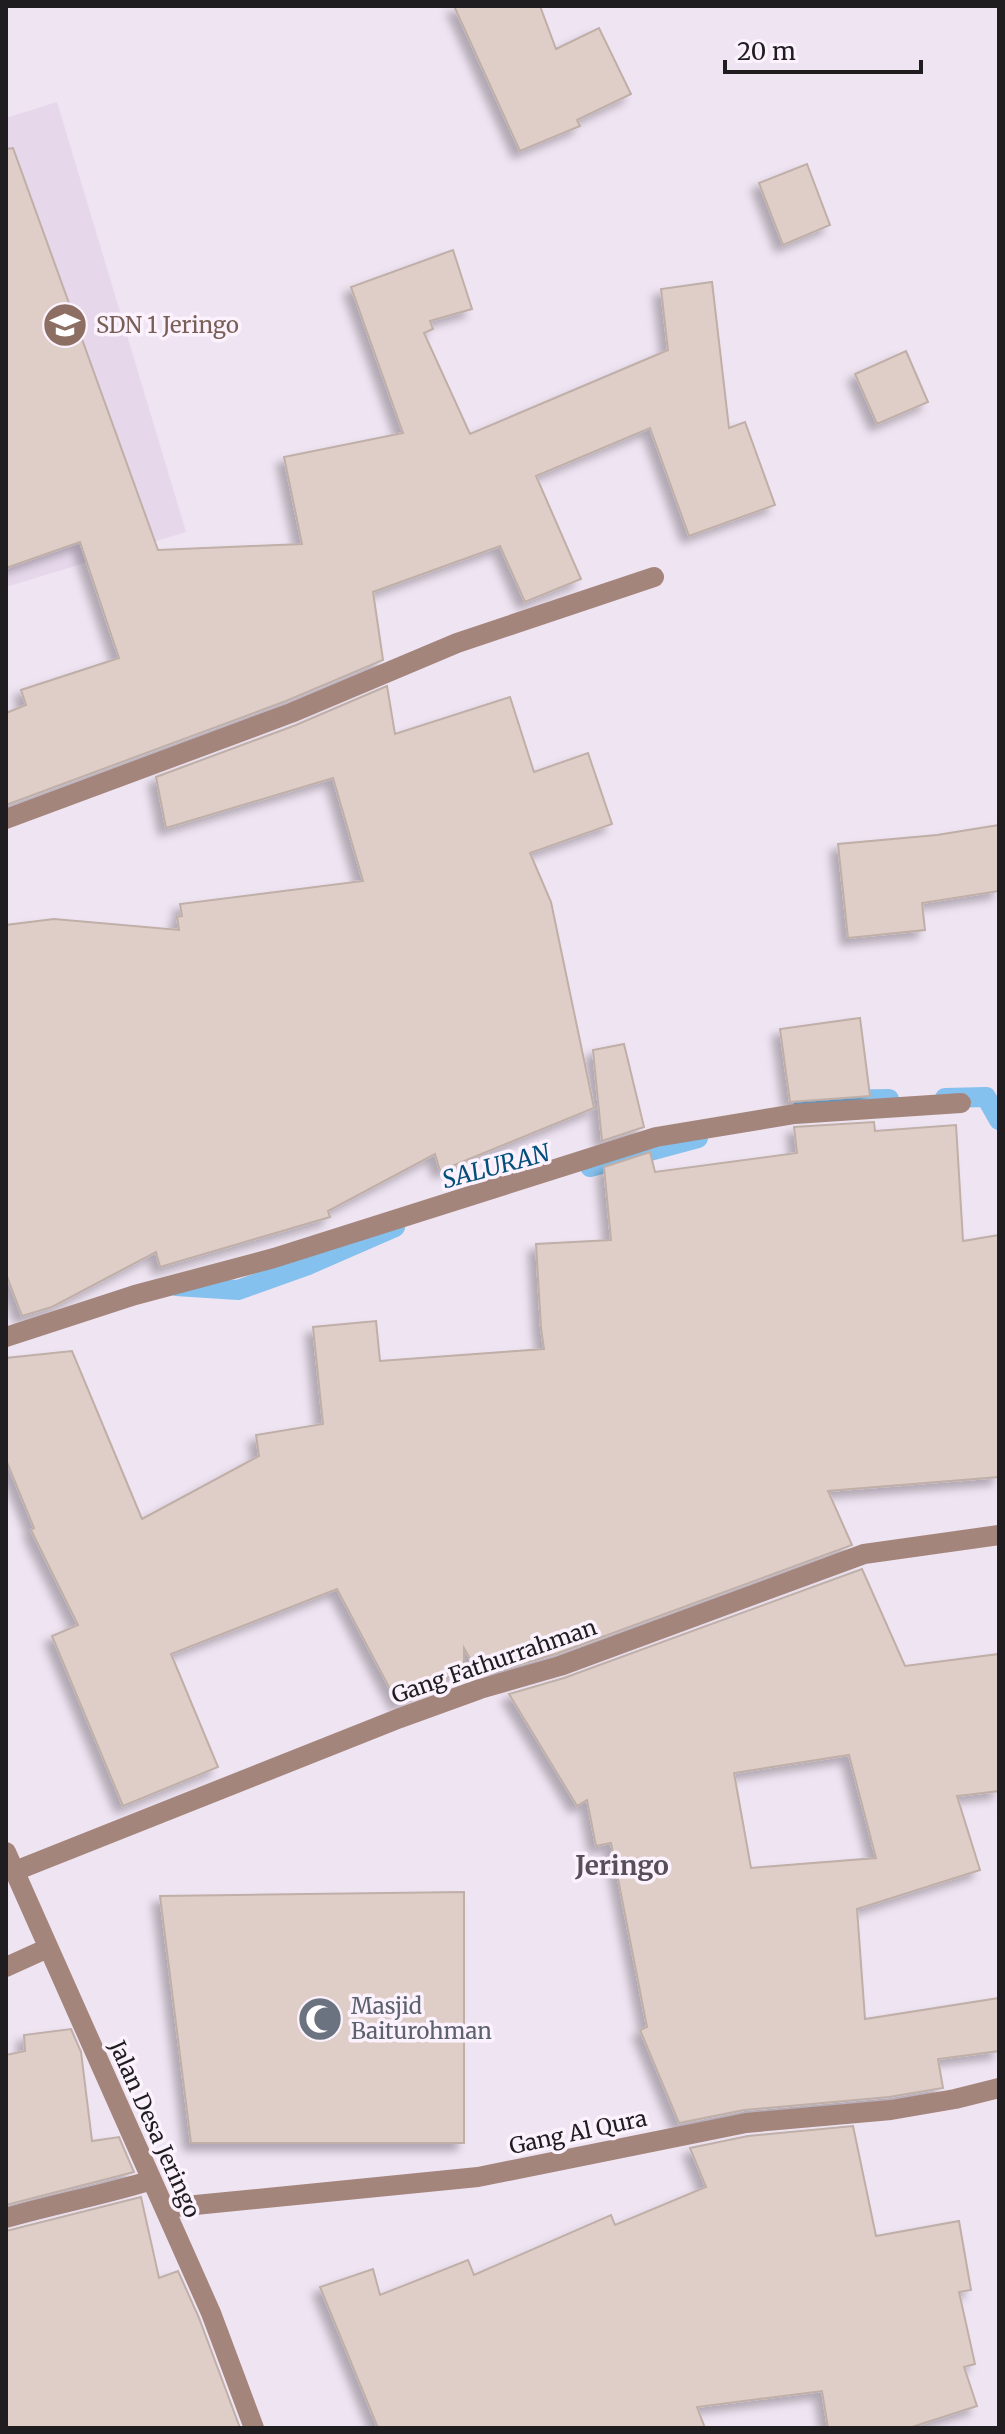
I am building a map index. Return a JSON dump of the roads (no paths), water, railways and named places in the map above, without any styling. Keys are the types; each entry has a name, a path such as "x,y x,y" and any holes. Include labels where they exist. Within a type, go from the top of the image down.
{"street":[{"path":"6,819 291,713 457,643 654,577"},
{"path":"6,1337 135,1295 274,1258 656,1137 795,1114 961,1103"},
{"name":"Gang Fathurrahman","path":"10,1862 413,1713 480,1689 560,1666 864,1554 999,1535"},
{"name":"Jalan Desa Jeringo","path":"10,1862 211,2313 254,2428"},
{"path":"6,1967 48,1948"},
{"name":"Gang Al Qura","path":"165,2208 478,2177 746,2123 891,2110 999,2088"},
{"path":"6,2218 152,2180"}],"waterway":[{"name":"SALURAN","path":"945,1098 986,1097 999,1120"},
{"name":"SALURAN","path":"802,1109 835,1100 889,1099"},
{"name":"SALURAN","path":"590,1167 698,1138"},
{"name":"SALURAN","path":"176,1286 238,1290 308,1265 395,1227"}],"place":[{"name":"SDN 1 Jeringo","path":"65,325"},
{"name":"Masjid Baiturohman","path":"320,2019"}],"district":[{"name":"Jeringo","path":"622,1865"}]}
